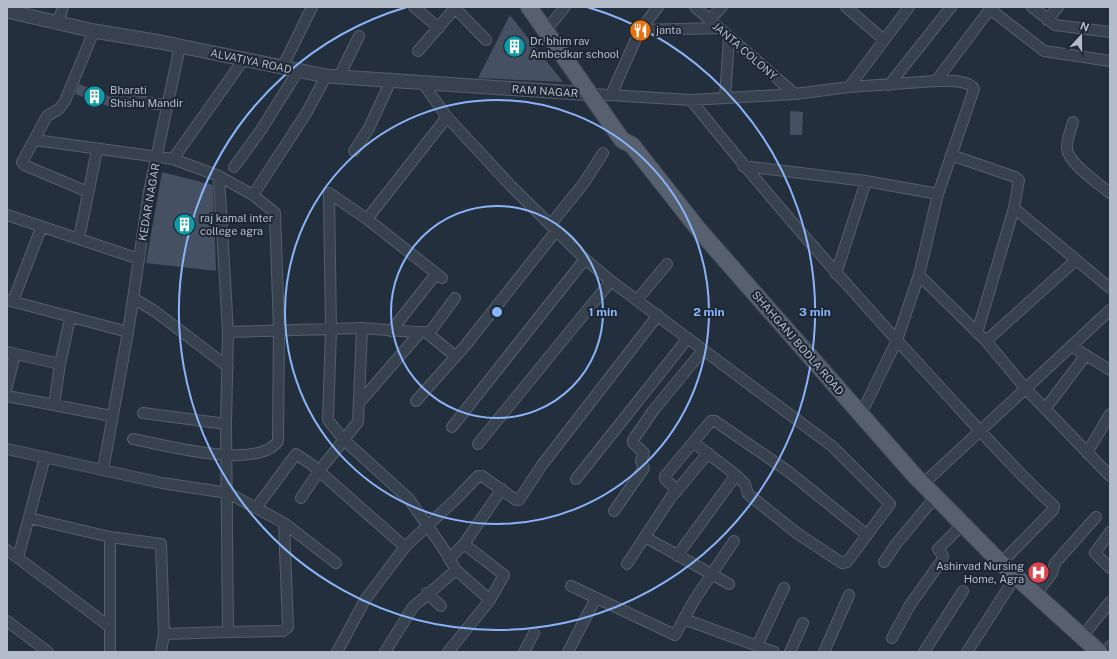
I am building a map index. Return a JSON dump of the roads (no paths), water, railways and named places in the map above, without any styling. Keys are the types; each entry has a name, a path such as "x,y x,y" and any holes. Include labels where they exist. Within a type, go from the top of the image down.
{"main road":[{"path":"529,7 602,95"},
{"path":"536,7 602,95"},
{"name":"SHAHGANJ BODLA ROAD","path":"602,95 631,136 632,146 699,230 923,484 1001,563 1099,652"}],"street":[{"path":"58,22 63,7"},
{"path":"282,68 312,7"},
{"path":"414,7 439,28"},
{"path":"550,25 565,7"},
{"path":"658,7 640,30 602,95 691,100 795,94 849,87 936,81 958,81 971,85 974,89 938,194 919,275 897,340 861,414"},
{"name":"JANTA COLONY","path":"695,7 795,94"},
{"path":"709,20 722,7"},
{"path":"846,7 884,40"},
{"path":"849,87 909,7"},
{"path":"889,84 951,7"},
{"path":"1032,7 1055,25 1110,32"},
{"path":"1047,20 1058,7"},
{"path":"418,52 456,8 486,40"},
{"path":"936,81 990,8 1044,51 1110,61"},
{"name":"ALVATIYA ROAD","path":"7,11 94,31 180,46 282,68 333,77 499,88"},
{"path":"640,30 719,28"},
{"path":"88,192 22,164 47,116 62,105 94,31"},
{"path":"253,194 307,112 333,77 359,36"},
{"path":"725,98 729,38"},
{"name":"KEDAR NAGAR","path":"103,470 111,416 128,332 157,157 180,46"},
{"path":"173,159 244,59"},
{"path":"234,167 298,71"},
{"path":"354,151 369,128 390,80"},
{"path":"422,82 447,117 553,228 585,259 611,281 832,446 890,504 847,562 842,563 798,534 748,494 745,484 736,474 694,443"},
{"name":"RAM NAGAR","path":"499,88 602,95"},
{"path":"117,99 167,105"},
{"path":"691,100 743,166 836,274 980,430 1054,507 1053,510 1001,563"},
{"path":"367,218 447,117"},
{"path":"1073,122 1067,146 1068,152 1078,166 1110,193"},
{"path":"35,140 97,150 173,159 219,176 253,194 275,213 279,330 278,440 269,449 246,456 226,456 133,439"},
{"path":"79,238 97,150"},
{"path":"416,401 455,356 553,228 603,153"},
{"path":"951,155 1018,178 1014,208 977,333"},
{"path":"743,166 866,181 938,194"},
{"path":"219,176 228,332 226,424 228,493 228,632"},
{"path":"836,274 866,181"},
{"path":"391,330 439,276 367,218 329,193 331,330 328,420 344,440 409,499 428,525 456,570 490,600"},
{"path":"1014,208 1110,288"},
{"path":"7,215 41,228 79,238 139,259"},
{"path":"41,228 10,300 70,318 128,332"},
{"path":"452,427 585,259"},
{"path":"986,341 1076,260"},
{"path":"637,300 667,264"},
{"path":"919,275 986,341 1026,389 1110,476"},
{"path":"478,444 611,281"},
{"path":"133,298 156,312 228,367"},
{"path":"427,333 430,332 455,298"},
{"path":"923,484 1110,310"},
{"path":"337,652 365,600 405,547 478,476 482,476 516,500 519,500 542,465 658,315"},
{"path":"54,405 60,364 70,318"},
{"path":"228,332 362,328 427,333 455,356"},
{"path":"301,498 319,471 358,423 362,328"},
{"path":"359,403 417,336 415,332"},
{"path":"576,479 688,338"},
{"path":"1071,346 1110,370"},
{"path":"614,511 644,468 641,461 644,453 633,442 633,440 653,411 703,350"},
{"path":"7,387 11,353 60,364"},
{"path":"1045,409 1086,355"},
{"path":"7,396 111,416"},
{"path":"143,413 226,424"},
{"path":"1088,453 1110,414"},
{"path":"674,493 675,488 665,479 665,476 710,422 715,421 789,472 867,535"},
{"path":"7,449 162,483 228,493 284,524 336,563"},
{"path":"256,508 295,453 319,471 405,547"},
{"path":"626,564 674,493 708,453"},
{"path":"18,558 45,457"},
{"path":"677,556 736,474"},
{"path":"450,559 464,544 502,489"},
{"path":"884,562 896,544 936,496"},
{"path":"1036,594 1052,573 1055,563 1096,517"},
{"path":"29,518 110,537 161,544 164,634 161,652"},
{"path":"164,634 282,631 288,628 284,524"},
{"path":"892,638 910,605 942,560 943,556 938,549 963,524"},
{"path":"1110,532 1095,553 1110,568"},
{"path":"110,537 110,652"},
{"path":"645,537 729,584"},
{"path":"571,586 673,635 677,634 695,599 734,542"},
{"path":"448,652 490,600 504,575 464,544"},
{"path":"7,550 110,626"},
{"path":"385,652 413,607 427,593 456,570"},
{"path":"967,652 1016,576"},
{"path":"757,646 784,588"},
{"path":"924,652 963,591"},
{"path":"427,593 442,606"},
{"path":"824,652 849,595"},
{"path":"568,652 596,598"},
{"path":"1082,636 1110,602"},
{"path":"684,619 774,652"},
{"path":"7,621 48,652"},
{"path":"790,652 803,623"},
{"path":"524,652 534,633"},
{"path":"1106,652 1110,646"}],"place":[{"name":"janta","path":"640,30"},
{"name":"Dr. bhim rav Ambedkar school","path":"515,47"},
{"name":"Bharati Shishu Mandir","path":"95,96"},
{"name":"raj kamal inter college agra","path":"185,224"},
{"name":"Ashirvad Nursing Home, Agra","path":"1039,572"}]}
